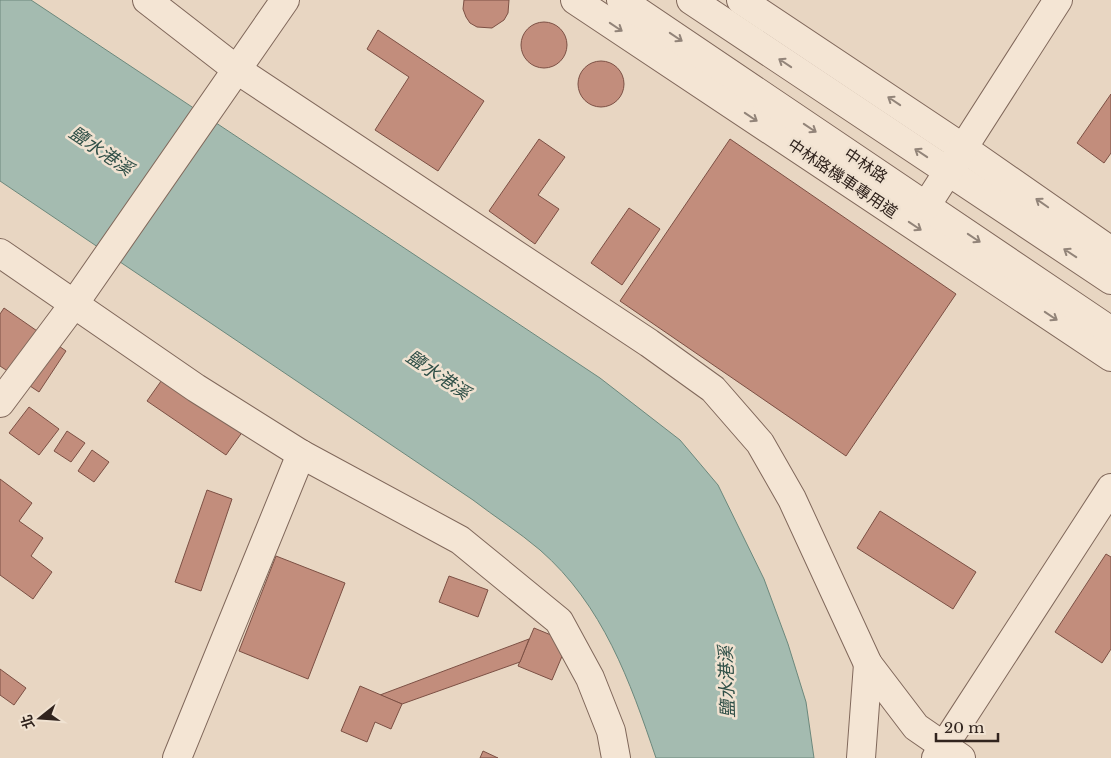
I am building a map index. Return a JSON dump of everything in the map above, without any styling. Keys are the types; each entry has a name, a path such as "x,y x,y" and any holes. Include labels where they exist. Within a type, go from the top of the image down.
{"street":[{"path":"147,0 236,69 649,343 713,389 760,443 792,499 868,664 916,727 947,754 1111,488"},
{"path":"0,403 74,304 285,0"},
{"name":"中林路機車專用道","path":"575,0 1111,356"},
{"name":"中林路","path":"621,0 1111,330"},
{"path":"691,0 1111,280"},
{"path":"741,0 964,148 1111,251"},
{"path":"926,206 1058,0"},
{"path":"0,252 196,388 301,454 460,540 559,621 590,678 611,731 616,758"},
{"path":"177,758 301,454"},
{"path":"861,758 868,664"}],"water":[{"name":"鹽水港溪","path":"0,0 31,0 600,378 680,440 718,485 764,579 788,644 806,702 814,758 656,758 636,701 612,646 598,620 562,572 540,550 473,500 0,181"}],"building":[{"path":"464,0 509,0 508,13 504,20 492,28 477,27 470,23 466,17 463,9"},
{"path":"539,22 549,22 563,32 567,45 563,58 557,64 549,68 539,68 525,58 521,50 521,40 531,26"},
{"path":"378,30 484,101 438,171 375,130 409,77 367,49"},
{"path":"596,61 606,61 620,71 624,84 620,97 614,103 606,107 596,107 582,97 578,89 578,79 588,65"},
{"path":"1111,94 1111,153 1104,163 1077,143"},
{"path":"539,139 565,157 538,195 559,209 535,244 489,211"},
{"path":"730,139 956,294 846,456 620,301"},
{"path":"629,208 660,229 622,285 591,263"},
{"path":"4,308 66,351 39,392 0,366 0,314"},
{"path":"164,377 243,431 226,455 147,401"},
{"path":"29,407 59,429 39,455 9,433"},
{"path":"67,431 85,443 71,462 54,451"},
{"path":"92,450 109,462 94,482 78,471"},
{"path":"0,479 32,503 19,521 43,538 31,556 52,572 33,599 0,575"},
{"path":"207,490 232,499 201,591 175,582"},
{"path":"880,511 976,572 953,609 857,548"},
{"path":"1106,554 1111,557 1111,649 1102,663 1055,632"},
{"path":"276,556 345,583 308,679 239,651"},
{"path":"449,576 488,590 478,617 439,602"},
{"path":"534,628 568,642 552,680 518,666"},
{"path":"529,639 520,662 402,704 380,695"},
{"path":"0,669 26,688 14,705 0,695"},
{"path":"360,686 402,704 391,729 375,722 367,742 341,731"},
{"path":"483,751 498,758 480,758"}]}
